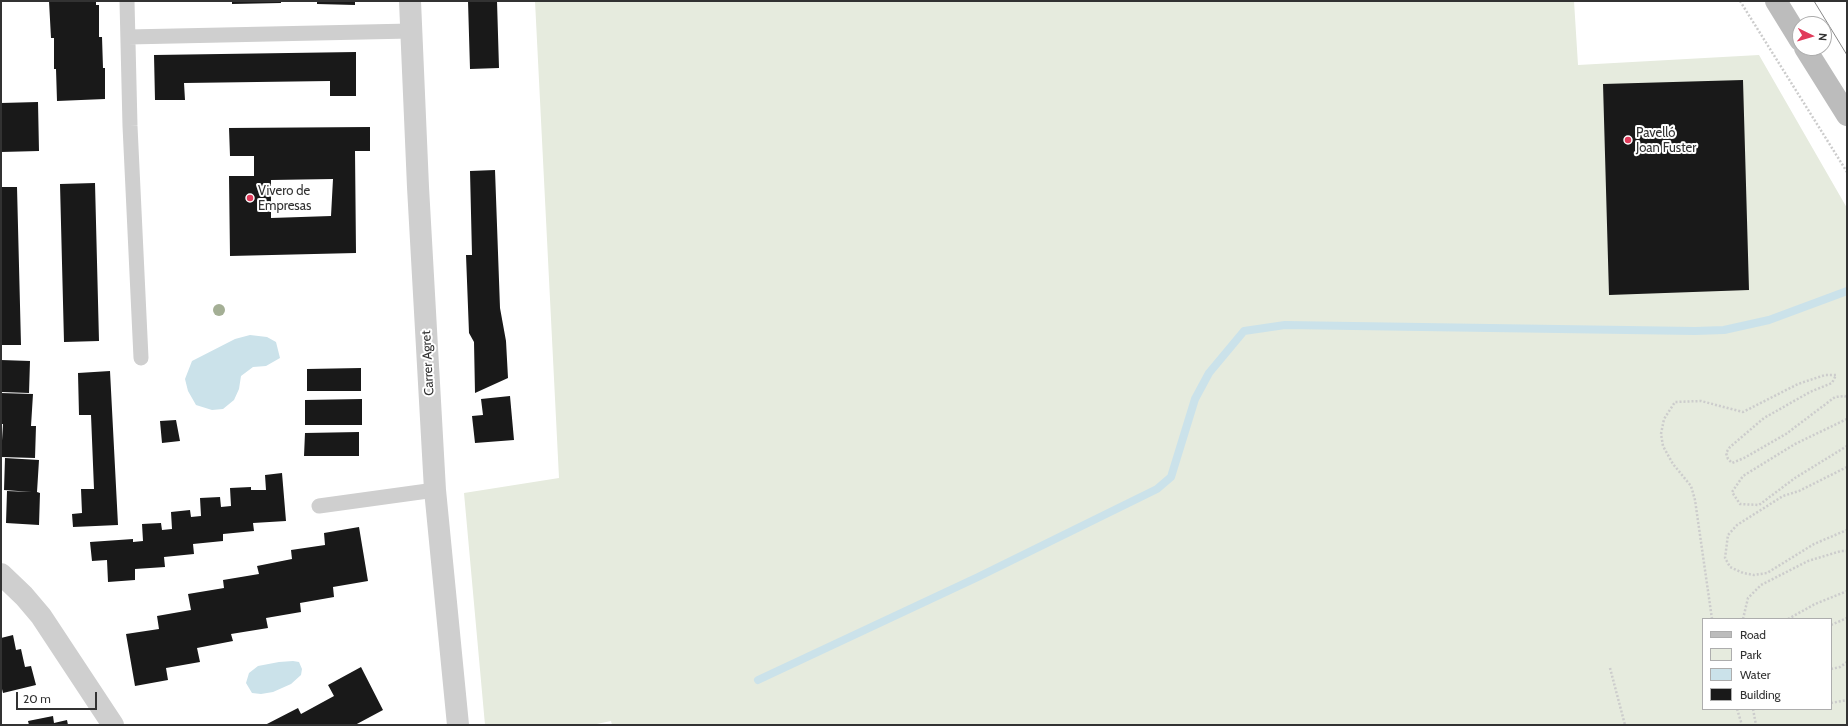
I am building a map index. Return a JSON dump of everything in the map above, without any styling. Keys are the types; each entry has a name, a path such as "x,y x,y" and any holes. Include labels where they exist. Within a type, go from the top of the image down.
{"main road":[{"path":"1776,1 1792,27"},
{"path":"1810,56 1847,115"}],"street":[{"name":"Carrer Agret","path":"410,1 436,490 458,725"},
{"path":"1,574 24,596 41,616 113,725"}],"lane":[{"path":"127,1 130,126 141,358"},
{"path":"128,37 411,31"},
{"path":"319,506 436,490"}],"path":[{"path":"1740,1 1847,172"},
{"path":"1712,618 1695,500 1691,486 1673,464 1663,446 1661,434 1664,419 1675,402 1701,401 1743,412 1798,384 1825,375 1836,375 1832,383 1810,392 1764,418 1730,447 1726,453 1728,459 1732,463 1744,458 1786,434 1835,397 1845,396 1847,399"},
{"path":"1847,419 1795,444 1756,468 1744,476 1732,492 1740,504 1759,505 1795,478 1847,446"},
{"path":"1847,467 1800,491 1783,496 1737,526 1728,535 1725,558 1730,567 1743,573 1754,575 1768,573 1814,544 1847,530"},
{"path":"1743,618 1748,598 1761,585 1808,561 1841,551 1847,551"},
{"path":"1790,618 1815,604 1847,591"},
{"path":"1832,624 1847,618"},
{"path":"1832,669 1840,667 1847,662"},
{"path":"1610,668 1626,725"},
{"path":"1832,704 1847,700"},
{"path":"1737,710 1742,725"},
{"path":"1754,710 1756,725"}],"green space":[{"path":"535,1 1574,1 1578,65 1759,55 1847,208 1847,725 612,725 611,721 592,725 485,725 464,493 559,478"}],"water":[{"path":"250,335 267,337 276,342 280,358 266,366 253,367 241,376 239,389 234,400 223,409 212,410 196,405 188,391 185,379 192,361 235,339"},
{"path":"293,661 299,662 302,669 301,675 291,684 273,692 261,694 252,693 246,683 249,673 258,666"}],"building":[{"path":"49,1 96,1 96,5 99,5 99,37 102,37 103,68 105,68 105,99 57,101 56,69 54,69 54,38 51,38"},
{"path":"232,1 281,1 281,3 232,4"},
{"path":"317,1 355,1 355,5 317,4"},
{"path":"468,1 497,1 499,68 470,69"},
{"path":"356,52 356,96 330,96 330,81 184,83 185,100 155,100 154,55"},
{"path":"1743,80 1749,290 1609,295 1603,84"},
{"path":"38,102 39,151 1,152 1,103"},
{"name":"Vivero de Empresas","path":"370,127 370,151 355,151 356,253 230,256 229,176 254,176 254,156 230,156 229,128","holes":["333,179 331,216 271,218 271,180"]},
{"path":"495,170 500,308 506,341 508,378 475,393 474,342 469,333 466,255 472,255 470,171"},
{"path":"95,183 99,341 64,342 60,184"},
{"path":"1,187 17,187 21,345 1,345"},
{"path":"1,360 30,361 29,393 1,392"},
{"path":"361,368 361,391 307,391 307,369"},
{"path":"110,371 118,525 73,527 72,514 82,513 81,489 94,489 91,415 79,415 78,373"},
{"path":"1,393 33,394 31,426 36,426 35,458 1,457 3,424 1,424"},
{"path":"510,396 514,440 475,443 472,416 483,415 481,399"},
{"path":"362,399 362,425 305,425 305,400"},
{"path":"176,420 180,441 162,443 160,421"},
{"path":"359,432 359,456 304,456 305,433"},
{"path":"5,458 39,460 37,492 40,493 39,525 6,523 7,491 32,492 4,490"},
{"path":"282,473 286,521 253,523 254,531 223,534 223,541 193,544 194,554 164,557 165,567 135,569 135,580 108,582 107,560 92,561 90,542 133,539 133,542 143,541 142,524 161,523 162,530 172,529 171,512 190,510 191,517 201,516 200,498 220,497 221,507 231,506 230,488 251,487 251,490 266,490 265,475"},
{"path":"359,527 368,581 333,587 334,597 300,603 301,612 266,618 268,628 231,634 233,641 197,648 200,662 166,668 168,680 135,686 126,634 159,629 157,616 191,610 188,594 224,588 223,580 259,574 257,566 292,559 291,550 325,545 324,533"},
{"path":"13,635 16,650 21,649 25,667 31,666 36,685 3,693 1,685 1,638"},
{"path":"361,667 383,710 355,725 265,725 298,708 301,714 334,696 328,685"},
{"path":"53,716 54,723 67,720 68,725 29,725 28,721"}],"waterway":[{"path":"758,680 978,577 1157,489 1171,477 1195,399 1209,373 1244,331 1285,325 1695,331 1724,330 1769,320 1847,291"}],"tram line":[{"path":"1814,1 1847,55"}],"place":[{"name":"Pavelló Joan Fuster","path":"1628,140"},
{"name":"Vivero de Empresas","path":"250,198"}]}
